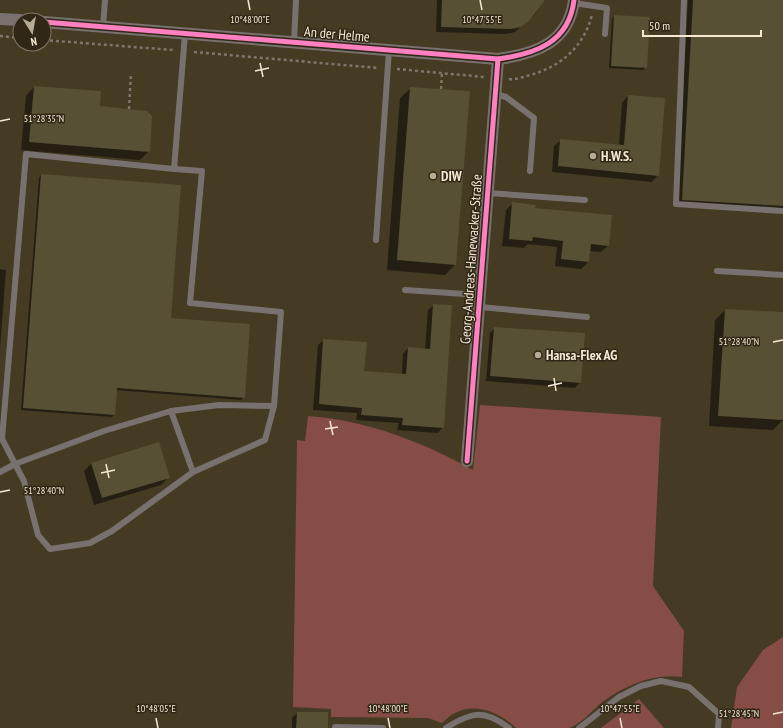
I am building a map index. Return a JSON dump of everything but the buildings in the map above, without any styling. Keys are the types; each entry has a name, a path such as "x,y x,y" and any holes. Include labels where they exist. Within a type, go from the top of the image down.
{"street":[{"name":"An der Helme","path":"52,23 498,59 523,55 543,48 560,35 573,14 574,2"},
{"path":"0,19 12,20"},
{"name":"Georg-Andreas-Hanewacker-Straße","path":"467,461 498,59"}],"lane":[{"path":"103,27 105,0"},
{"path":"294,42 296,0"},
{"path":"684,0 676,204 783,211"},
{"path":"574,2 607,8 605,34"},
{"path":"174,169 185,34"},
{"path":"376,240 389,50"},
{"path":"495,94 506,98 534,118 530,171"},
{"path":"26,154 174,169 202,171 190,303 281,312 274,406 264,440 193,472 112,531 90,543 50,549 38,535 24,481 2,439 26,154"},
{"path":"488,193 585,200"},
{"path":"717,271 783,275"},
{"path":"405,290 587,317"},
{"path":"0,472 15,464 104,431 171,411 219,405 274,406"},
{"path":"171,411 193,472"},
{"path":"579,728 619,697 641,686 661,681 689,686 719,714 718,728"},
{"path":"446,728 460,719 482,714 499,721 509,728"},
{"path":"335,727 382,728"}],"path":[{"path":"0,36 12,37"},
{"path":"130,109 131,73"},
{"path":"441,89 442,73"}],"shaded area":[{"path":"480,405 661,417 653,586 684,631 682,677 660,677 628,686 600,704 582,721 569,728 516,728 503,718 479,709 463,710 453,714 442,723 428,718 331,717 331,709 293,707 297,440 305,441 308,416 330,418 373,427 434,450 473,470"},
{"path":"783,637 783,728 731,728 737,687 763,650"},
{"path":"639,699 664,728 601,728"}],"cycle path":[{"path":"52,23 498,59 525,54 548,44 558,36 565,27 571,15 574,0"},
{"path":"467,461 498,59"}],"place":[{"name":"H.W.S.","path":"593,156"},
{"name":"DIW","path":"433,176"},
{"name":"Hansa-Flex AG","path":"538,355"}]}
